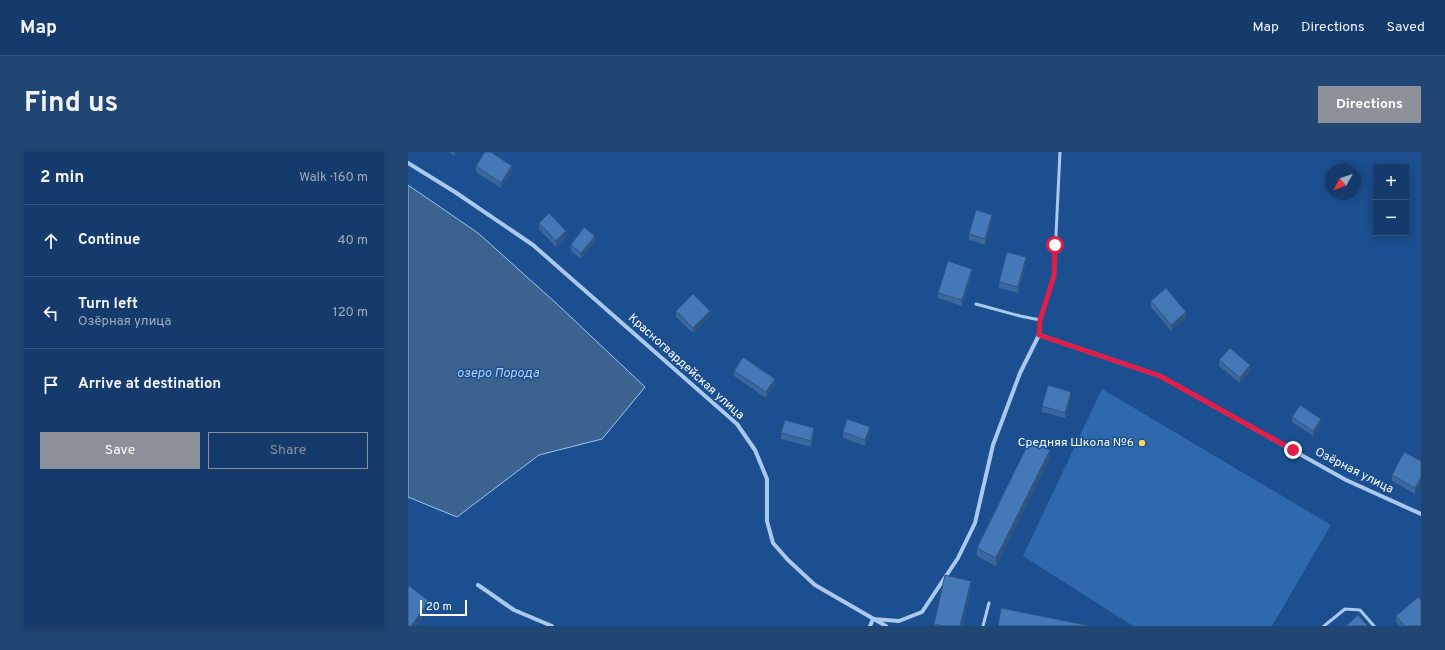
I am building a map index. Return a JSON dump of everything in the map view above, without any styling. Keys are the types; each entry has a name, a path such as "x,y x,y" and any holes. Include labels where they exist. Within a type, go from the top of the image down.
{"street":[{"name":"Красногвардейская улица","path":"408,163 455,192 533,245 737,424 755,450 767,479 767,521 774,543 788,560 815,585 886,626"},
{"path":"870,626 873,619 899,621 922,612 958,558 975,523 993,445 1020,373 1039,335"},
{"name":"Озёрная улица","path":"1039,335 1160,376 1346,480 1421,514"},
{"path":"478,585 514,610 552,626"}],"lane":[{"path":"1039,335 1040,320 1054,276 1060,152"},
{"path":"976,304 1040,320"},
{"path":"983,626 989,603"},
{"path":"1324,626 1345,608 1360,610 1374,626"}],"shaded area":[{"name":"Средняя Школа №6","path":"1102,389 1331,525 1272,626 1133,626 1023,556"}],"water":[{"name":"озеро Порода","path":"408,185 478,233 557,304 645,387 602,439 539,455 457,517 408,497"}],"building":[{"path":"485,152 491,152 512,166 501,183 476,166"},
{"path":"976,210 992,215 985,239 969,234"},
{"path":"549,213 566,231 556,241 539,223"},
{"path":"584,227 595,236 581,253 571,245"},
{"path":"1007,252 1026,257 1018,287 999,282"},
{"path":"948,261 972,269 962,300 938,293"},
{"path":"1166,288 1186,312 1171,325 1151,301"},
{"path":"693,294 710,311 693,328 676,311"},
{"path":"1230,348 1250,365 1240,378 1219,360"},
{"path":"743,357 775,379 766,392 734,371"},
{"path":"1048,385 1071,392 1065,413 1042,406"},
{"path":"1300,405 1321,419 1313,431 1292,417"},
{"path":"847,419 870,427 865,440 843,432"},
{"path":"785,420 814,428 811,441 781,433"},
{"path":"1030,440 1050,450 996,558 977,548"},
{"path":"1404,452 1421,461 1421,478 1415,488 1392,475"},
{"path":"945,575 971,581 960,626 944,626 934,624"},
{"path":"408,585 429,601 411,626 408,626"},
{"path":"1418,597 1421,600 1421,626 1405,626 1396,616"},
{"path":"1001,608 1091,626 998,626"},
{"path":"1358,615 1368,626 1346,626"}],"place":[{"name":"Средняя Школа №6","path":"1142,443"}],"route":[{"path":"1055,245 1054,276 1040,320 1039,335 1160,376 1293,450"}]}
